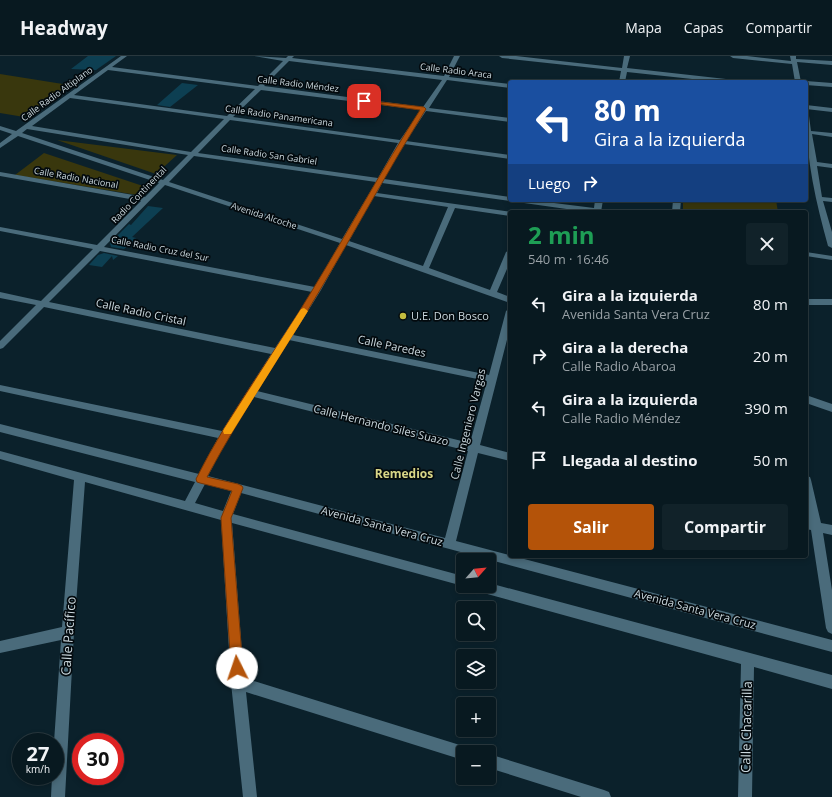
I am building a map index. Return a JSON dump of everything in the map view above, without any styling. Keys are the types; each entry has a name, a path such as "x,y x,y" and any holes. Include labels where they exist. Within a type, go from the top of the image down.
{"street":[{"name":"Calle Radio Altiplano","path":"0,146 124,56"},
{"name":"Calle Radio Araca","path":"257,56 289,58 508,86"},
{"path":"188,506 200,479 224,436 253,393 277,352 317,290 402,142 446,78 458,56"},
{"path":"502,56 716,80"},
{"path":"622,80 627,56"},
{"path":"733,56 793,59 832,63"},
{"name":"Radio Continental","path":"0,346 148,200 163,182 227,118 289,58"},
{"path":"793,59 798,80"},
{"name":"Calle Radio Méndez","path":"107,68 508,120"},
{"path":"808,83 832,85"},
{"name":"Calle Radio Panamericana","path":"69,96 508,157"},
{"path":"808,107 832,110"},
{"name":"Calle Radio San Gabriel","path":"26,127 192,154 508,200"},
{"path":"0,128 17,134"},
{"path":"832,135 808,132 811,161 819,199 832,246"},
{"name":"Avenida Alcoche","path":"17,134 345,243 508,299"},
{"path":"811,161 832,166"},
{"name":"Calle Radio Nacional","path":"0,174 148,200"},
{"path":"372,194 508,214"},
{"path":"819,199 832,200"},
{"path":"528,202 583,210"},
{"path":"425,270 452,206"},
{"name":"Calle Radio Cruz del Sur","path":"0,229 317,290"},
{"path":"808,254 832,258"},
{"path":"493,293 508,258"},
{"name":"Calle Radio Cristal","path":"0,295 277,352"},
{"path":"808,302 832,302"},
{"name":"Calle Ingeniero Vargas","path":"449,544 508,318"},
{"name":"Calle Paredes","path":"288,337 492,379"},
{"path":"0,388 224,436"},
{"name":"Calle Hernando Siles Suazo","path":"253,393 508,457"},
{"path":"808,400 832,408"},
{"name":"Avenida Santa Vera Cruz","path":"0,428 238,488 832,646"},
{"path":"0,455 188,506 226,518 456,579"},
{"name":"Calle Pacífico","path":"58,797 68,632 80,476"},
{"path":"238,488 226,518 238,683 250,797"},
{"path":"808,498 811,525 832,628"},
{"path":"811,525 832,530"},
{"path":"496,590 832,682"},
{"path":"0,647 68,632"},
{"name":"Calle Chacarilla","path":"745,797 748,658"},
{"path":"238,683 456,751"},
{"path":"496,763 604,797"}],"shaded area":[{"path":"0,74 69,85 24,117 0,113"},
{"path":"57,140 177,155 156,174"},
{"path":"44,153 146,187 137,195 15,175"},
{"path":"683,202 776,202 778,210 683,210"}],"building":[{"path":"88,56 116,56 96,70 71,69"},
{"path":"182,83 198,85 170,107 157,105"},
{"path":"148,206 163,208 132,237 136,238 124,249 111,247 110,243 129,224 131,225"},
{"path":"104,253 118,256 113,260 112,256 102,267 89,265 98,255"}],"slow traffic":[{"path":"227,431 253,393 277,352 304,311"}],"place":[{"name":"U.E. Don Bosco","path":"403,316"}],"district":[{"name":"Remedios","path":"404,474"}],"route":[{"path":"237,668 226,518 238,488 200,479 224,436 253,393 277,352 317,290 402,142 424,109 364,101"}]}
